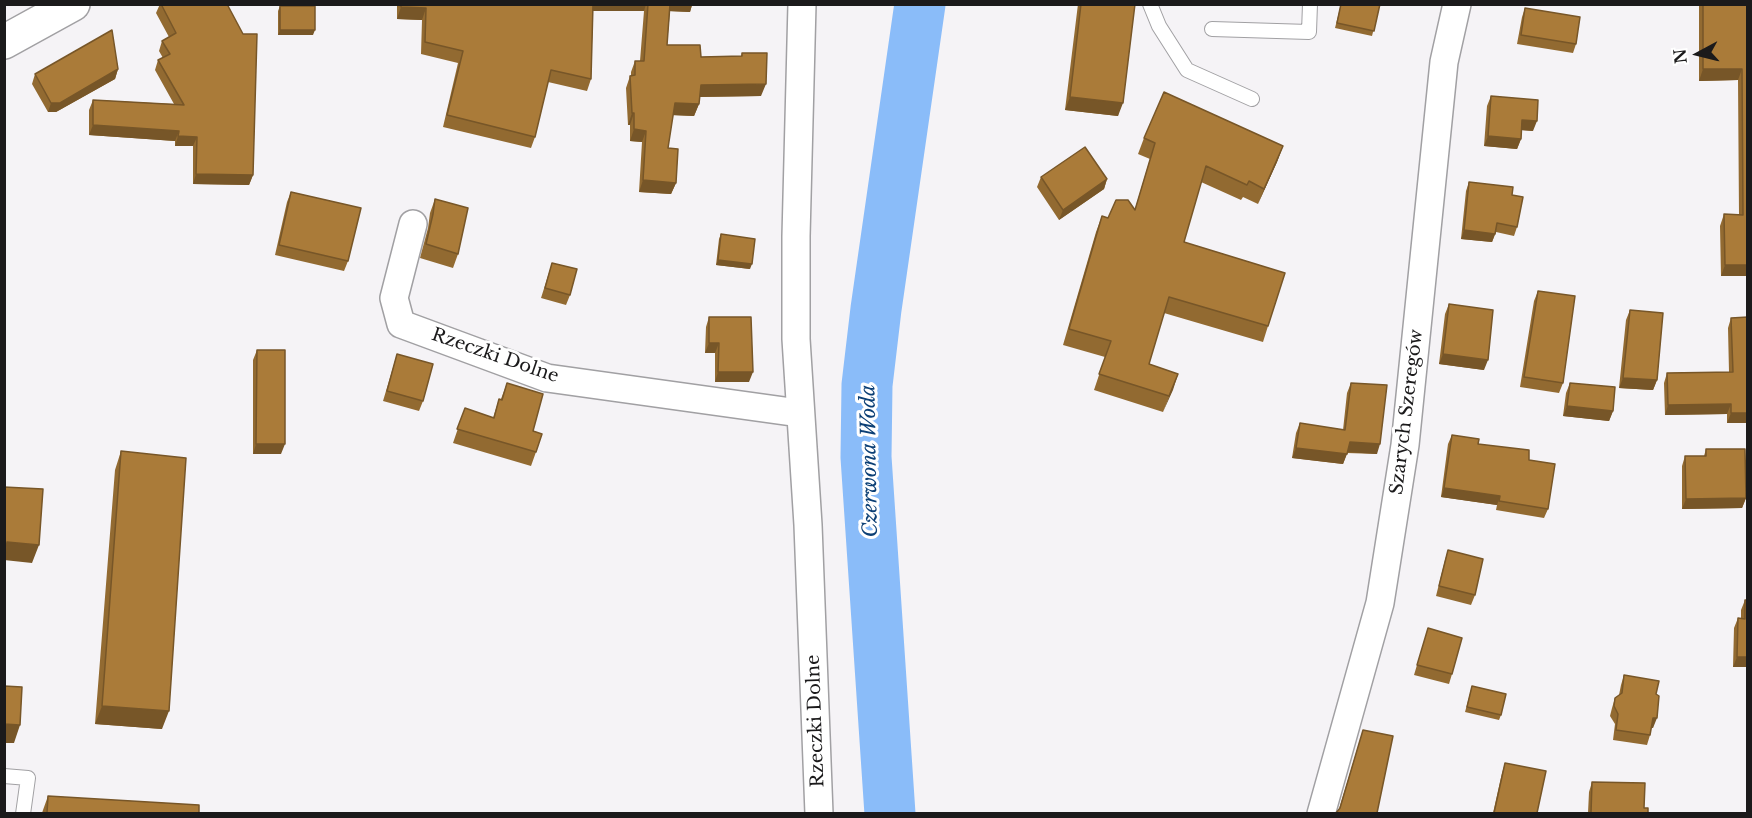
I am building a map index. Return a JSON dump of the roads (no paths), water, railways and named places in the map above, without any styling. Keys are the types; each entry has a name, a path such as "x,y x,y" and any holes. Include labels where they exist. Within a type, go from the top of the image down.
{"main road":[{"path":"4,42 72,4"}],"street":[{"name":"Rzeczki Dolne","path":"802,4 796,236 796,339 808,525 819,813"},
{"name":"Szarych Szeregów","path":"1321,813 1380,603 1406,446 1444,62 1457,4"},
{"name":"Rzeczki Dolne","path":"413,224 394,298 400,324 547,378 800,413"}],"lane":[{"path":"1150,4 1159,26 1187,70 1252,99"},
{"path":"1212,29 1309,32 1310,4"},
{"path":"4,776 28,778 23,813"}],"waterway":[{"name":"Czerwona Woda","path":"890,814 866,457 867,385 920,4"}]}
